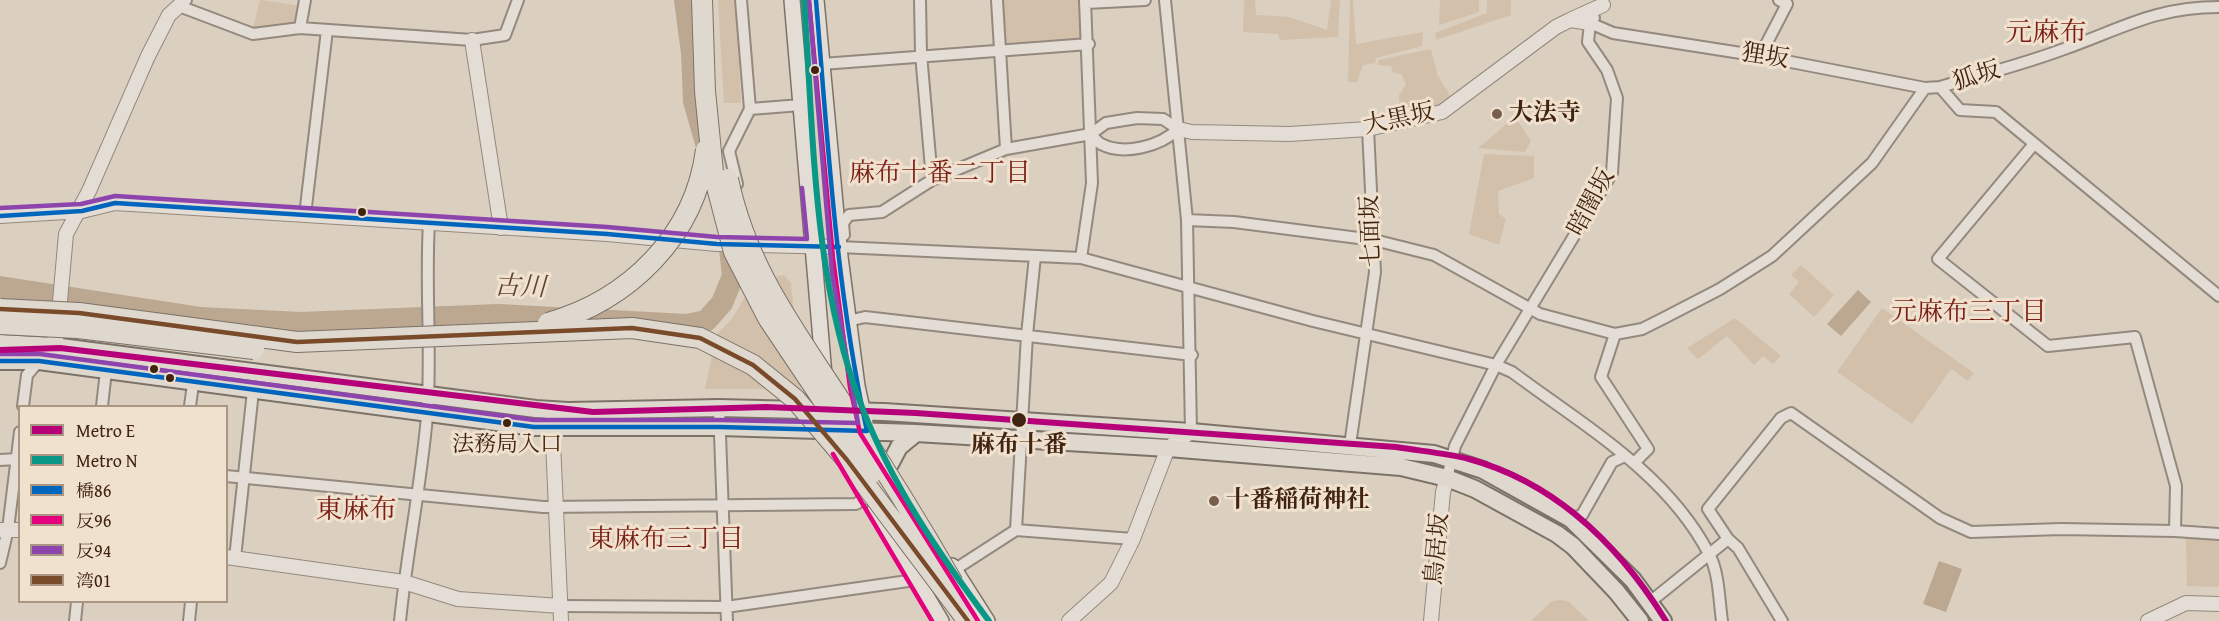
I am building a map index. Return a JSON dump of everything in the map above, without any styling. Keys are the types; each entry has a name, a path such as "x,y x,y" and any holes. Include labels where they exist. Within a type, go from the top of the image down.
{"highway":[{"path":"702,0 709,133 718,199 743,274 783,340 969,621"},
{"path":"331,345 522,325 573,311 595,301 636,273 670,232 693,182 700,156 703,125 702,0"},
{"path":"0,309 61,311 264,339 331,345 463,338 522,330 574,315 597,305 639,276 675,234 691,201 705,159 709,113 710,0"},
{"path":"710,0 722,149 731,194 747,247 767,288 903,496 976,621"},
{"path":"0,296 56,301 152,322"},
{"path":"0,324 78,328 236,348 632,333 672,337 709,346 749,369 788,401 842,464 960,621"},
{"path":"331,345 632,328 689,335 720,346 753,365 795,399 847,460 969,621"}],"main road":[{"path":"792,0 815,246 827,410 832,431 847,465 868,496 941,621"},
{"path":"816,0 838,247 862,411 867,431 987,621"},
{"path":"0,343 55,338 195,366 552,410 720,408 862,411 1023,420 1386,447 1451,458 1514,485 1570,519 1633,580 1663,621"},
{"path":"0,361 39,361 427,414 552,428 720,427 916,433 1167,448 1390,466 1447,478 1504,503 1573,546 1616,591 1640,621"},
{"path":"337,402 340,385"},
{"path":"890,465 899,447 916,433"}],"street":[{"path":"300,28 305,0"},
{"path":"23,405 27,375 55,338 66,234 89,191 148,56 169,15 183,3 253,34 300,28 472,40 505,35 518,0"},
{"path":"741,0 750,109 729,151 757,245"},
{"path":"920,0 921,54 932,180"},
{"path":"997,0 1006,148"},
{"path":"1081,258 1092,183 1089,44 1085,1 1145,0"},
{"path":"1069,621 1111,583 1133,539 1167,448 1191,432 1192,355 1187,220 1165,0"},
{"path":"1760,56 1787,4 1779,0"},
{"path":"1570,20 1590,23 1604,2"},
{"name":"大黒坂","path":"1178,129 1192,132 1289,134 1368,129 1442,112 1556,27 1604,2"},
{"name":"狐坂","path":"1940,87 2067,49 2154,14 2176,9 2219,7"},
{"name":"狸坂","path":"1590,23 1613,33 1760,56 1925,88 1940,87"},
{"name":"暗闇坂","path":"1447,478 1451,458 1497,365 1612,173 1617,98 1606,70 1588,42 1590,23"},
{"path":"305,215 327,30"},
{"path":"472,40 501,228"},
{"path":"822,64 921,54 1089,44"},
{"path":"1940,87 1960,110 1996,112 2219,296"},
{"path":"1187,220 1234,222 1374,240 1434,255 1540,314 1615,334 1642,329 1720,289 1772,256 1872,163 1925,88"},
{"path":"750,109 801,105"},
{"path":"838,247 844,243 843,223 849,215 882,212 932,180 1006,148 1090,134 1106,123 1137,117 1163,119 1178,129"},
{"path":"1090,134 1102,144 1127,149 1166,141 1178,129"},
{"name":"七面坂","path":"1350,445 1375,272 1368,129"},
{"path":"2034,144 1938,259 2048,345 2135,337 2176,486 2175,531"},
{"path":"0,216 77,212 115,203 717,244 1081,258 1190,288 1497,365 1512,372 1635,462 1666,491 1710,555 1722,621"},
{"path":"400,621 427,414 430,354 426,299 429,223"},
{"path":"1016,530 1027,335 1035,256"},
{"path":"848,321 865,317 1192,355"},
{"path":"1615,334 1601,377 1648,449 1635,462"},
{"path":"190,405 195,366"},
{"path":"102,405 106,371"},
{"path":"253,391 244,478 231,558 404,582 458,599 561,606 726,606 915,580"},
{"path":"720,408 721,506 727,621"},
{"path":"552,410 561,621"},
{"path":"1782,621 1738,548 1728,539 1708,509 1781,417 1791,413 1940,518 1971,532 2061,529 2219,534"},
{"path":"0,563 9,530 18,446"},
{"path":"1570,519 1582,515 1612,462 1625,456"},
{"path":"0,460 16,459"},
{"path":"228,476 543,507 556,505 856,504 868,496"},
{"name":"鳥居坂","path":"1431,621 1443,492 1447,478"},
{"path":"954,570 1016,530 1133,539"},
{"path":"1650,602 1728,539"},
{"path":"75,621 77,603"},
{"path":"189,621 191,603"},
{"path":"2148,621 2186,603 2219,604"}],"shaded area":[{"path":"260,0 302,6 298,25 253,28"},
{"path":"718,0 736,0 741,103 724,103"},
{"path":"1000,0 1081,0 1084,37 1078,42 1008,46 1002,44"},
{"path":"1244,0 1255,0 1256,15 1289,17 1327,30 1331,0 1340,0 1338,37 1280,40 1278,34 1243,32"},
{"path":"1350,0 1353,0 1356,44 1423,32 1422,46 1376,58 1375,63 1363,65 1357,82 1348,82"},
{"path":"1440,0 1479,0 1479,12 1439,25"},
{"path":"1487,0 1511,0 1511,15 1436,40 1435,33 1487,13"},
{"path":"1431,49 1438,76 1451,97 1431,109 1400,114 1399,95 1406,85 1402,75 1393,72 1391,66 1378,65 1378,60"},
{"path":"1515,117 1531,141 1525,152 1478,148"},
{"path":"1484,154 1534,156 1534,178 1498,191 1499,214 1506,219 1499,245 1469,234"},
{"path":"1801,265 1834,295 1814,317 1789,294 1799,282 1791,275"},
{"path":"784,275 791,283 801,389 705,389 716,335 732,319 745,297 775,277"},
{"path":"1858,290 1871,302 1841,336 1827,324"},
{"path":"1882,308 1974,373 1968,381 1951,369 1912,424 1837,372"},
{"path":"1735,318 1781,356 1773,364 1763,356 1754,365 1727,336 1698,359 1687,348"},
{"path":"2186,538 2219,540 2219,587 2187,586"},
{"path":"1939,561 1962,569 1946,612 1923,604"},
{"path":"1552,601 1568,601 1589,621 1531,621"}],"waterway":[{"name":"古川","path":"685,0 692,53 694,101 706,143"},
{"name":"古川","path":"0,287 201,318 301,323 498,315 687,325 706,321 722,303 733,276 729,239"}],"metro line":[{"name":"N","path":"804,0 818,206 824,258 833,308 846,358 862,407 887,464 918,518 989,621"},
{"name":"E","path":"0,350 60,348 593,412 766,407 916,413 1396,447 1442,454 1469,459 1501,470 1558,501 1583,520 1628,567 1666,621"}],"transit line":[{"name":"橋86","path":"0,361 39,361 534,427 720,427 867,431 856,378 840,270 816,0"},
{"name":"反96","path":"809,1 833,258 850,387 860,433 978,621"},
{"name":"反94","path":"0,354 40,354 534,420 858,423 832,273 809,1"},
{"name":"反94","path":"0,208 81,204 115,196 607,227 717,237 807,239 802,188"},
{"name":"橋86","path":"0,216 82,211 115,203 607,234 717,244 839,247"},
{"name":"湾01","path":"0,309 79,313 297,342 632,328 700,338 753,365 795,399 847,460 968,621"},
{"name":"反96","path":"833,454 932,621"}],"place":[{"name":"大法寺","path":"1497,114"},
{"name":"麻布十番","path":"1019,420"},
{"name":"法務局入口","path":"507,423"},
{"name":"十番稲荷神社","path":"1214,501"}],"district":[{"name":"元麻布","path":"2046,34"},
{"name":"麻布十番二丁目","path":"940,174"},
{"name":"元麻布三丁目","path":"1969,313"},
{"name":"東麻布","path":"356,511"},
{"name":"東麻布三丁目","path":"666,540"}]}
